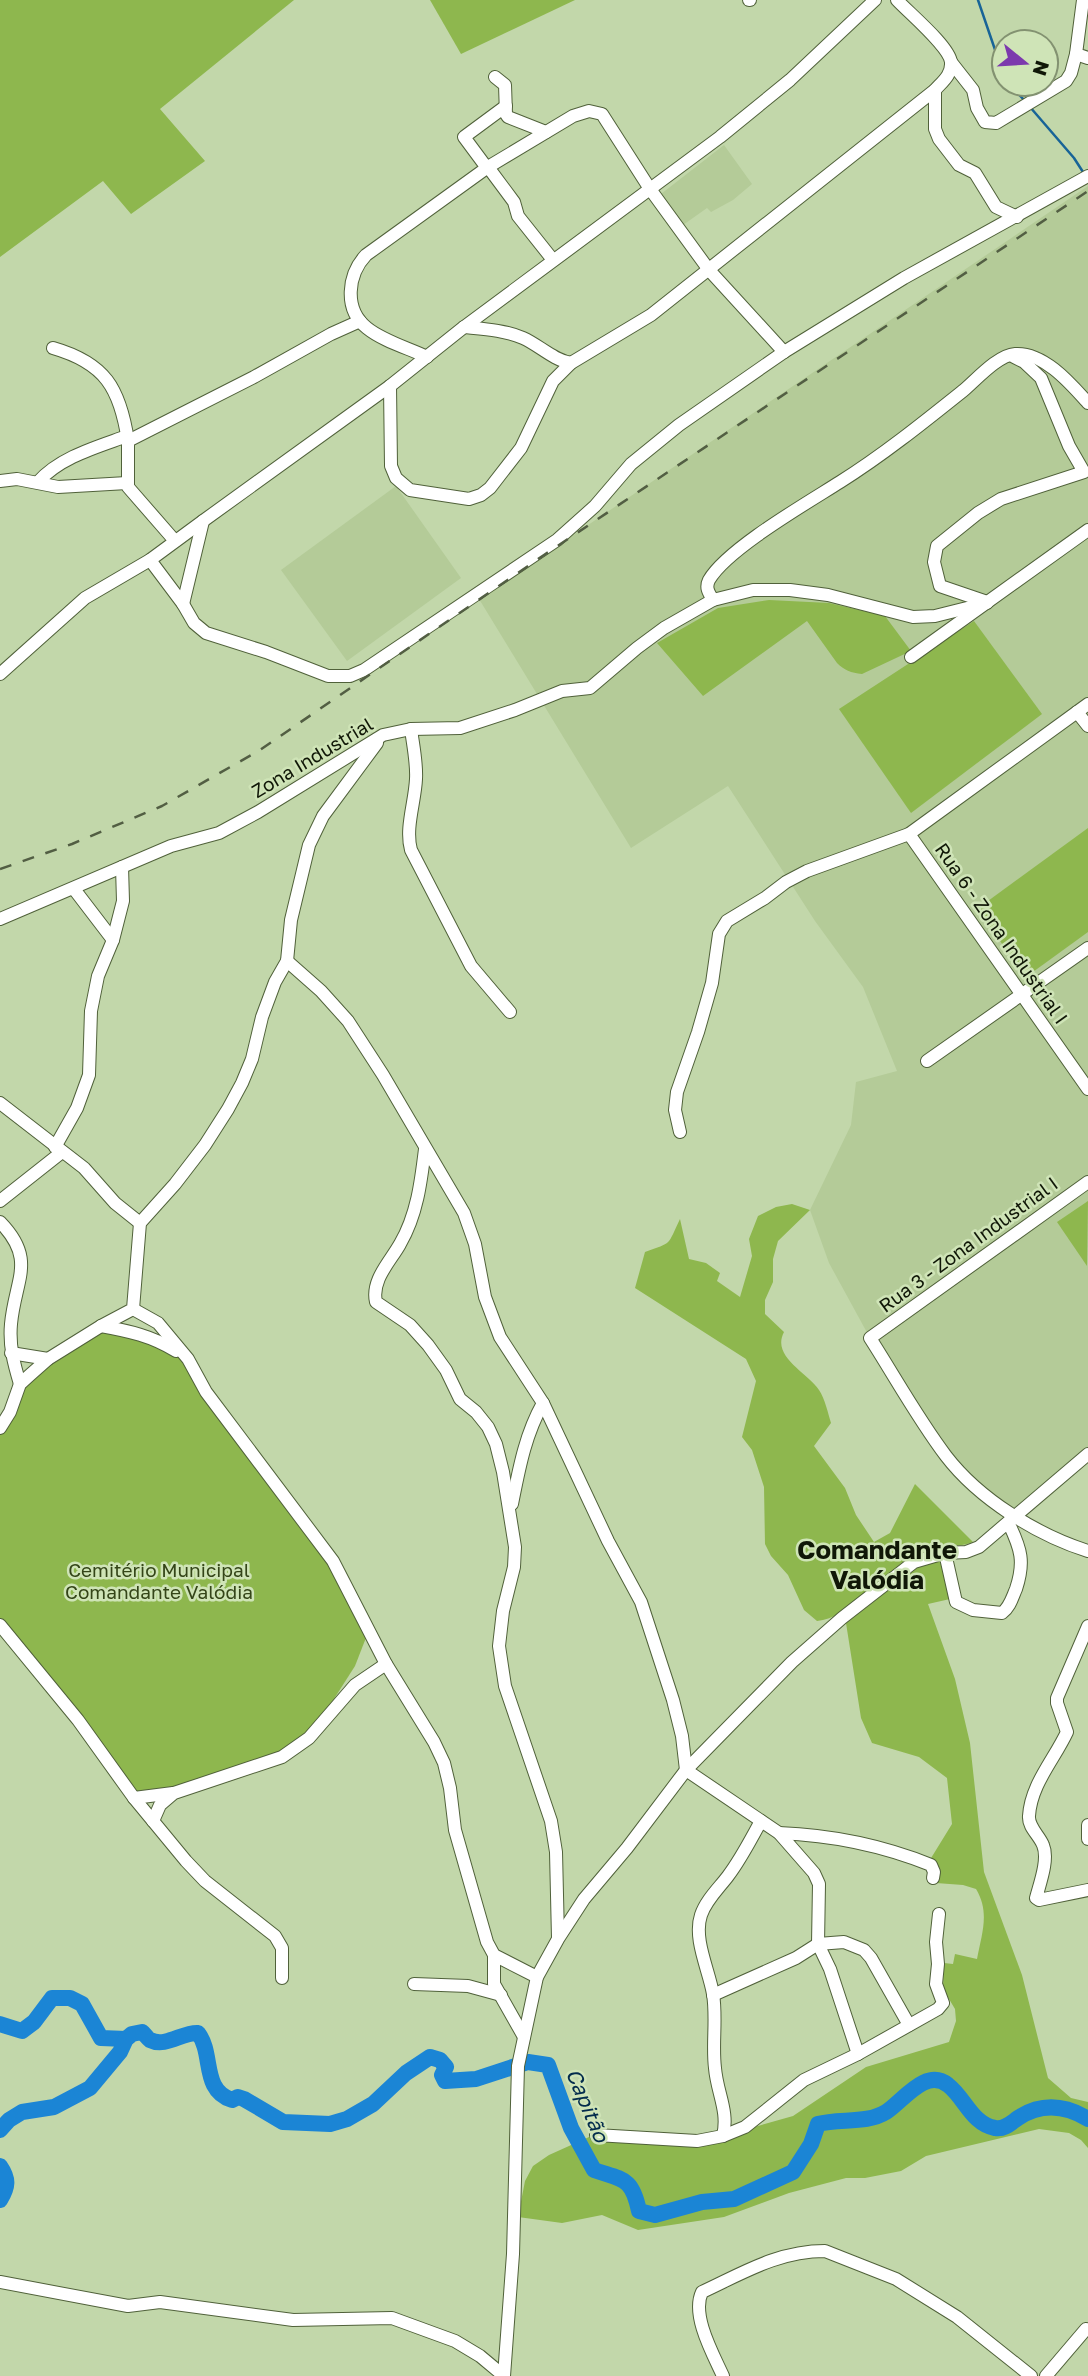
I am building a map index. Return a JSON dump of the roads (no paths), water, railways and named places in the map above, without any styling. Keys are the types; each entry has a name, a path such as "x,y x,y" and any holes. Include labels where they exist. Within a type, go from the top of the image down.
{"street":[{"path":"0,674 85,598 150,560 203,522 390,386 464,327 720,137 790,80 874,0"},
{"path":"897,0 946,50 951,62 973,90 976,108 985,122 991,124 1066,81 1082,56 1083,0"},
{"path":"390,386 391,466 396,478 410,490 470,499 481,495 490,488 521,448 553,381 571,363 651,315 709,270 935,90 949,76 951,62"},
{"path":"495,77 505,85 508,117 546,132"},
{"path":"935,90 935,129 939,139 958,165 975,173 996,207 1017,217"},
{"path":"506,106 464,137 514,202 518,216 553,260"},
{"path":"427,357 375,333 360,321 351,288 357,265 366,255 488,167 580,112 602,114 650,189 709,270 785,352"},
{"path":"150,560 194,623 206,633 328,676 350,676 558,540 595,506 631,464 679,425 785,352 904,278 1088,176"},
{"path":"38,482 55,467 76,456 127,438 254,377 360,321"},
{"path":"464,327 497,330 517,336 557,359 571,363"},
{"path":"52,348 77,355 97,369 121,404 127,438 127,483 175,541"},
{"path":"713,600 708,590 708,582 730,557 797,509 856,472 994,363 1016,354 1033,358 1070,383 1088,403"},
{"path":"987,603 940,586 934,562 937,546 978,513 1001,499 1086,473 1069,446 1041,378 1024,362 1010,355"},
{"path":"0,481 17,479 58,487 127,483"},
{"path":"183,604 203,522"},
{"path":"911,657 1088,530"},
{"name":"Zona Industrial","path":"0,919 170,846 219,833 383,735 411,729 460,728 562,691 590,688 637,648 713,600 753,590 790,590 828,595 913,617 935,616 987,603"},
{"path":"680,1132 675,1110 677,1092 712,983 719,934 727,921 786,882 909,834 1083,708 1088,726"},
{"path":"411,729 416,775 408,838 411,850 471,967 510,1012"},
{"path":"134,1309 140,1223 175,1184 228,1110 252,1059 262,1017 275,982 287,961 291,920 309,845 323,816 383,735"},
{"name":"Rua 6 - Zona Industrial I","path":"909,834 1088,1089"},
{"path":"0,1201 59,1150 78,1108 89,1076 91,1011 98,976 113,940 123,901 122,867"},
{"path":"74,888 113,940"},
{"path":"927,1061 1088,948"},
{"path":"287,961 321,991 348,1021 464,1213 475,1244 485,1297 500,1337 543,1403 608,1541 641,1602 673,1700 682,1737 685,1770"},
{"path":"0,1103 84,1168 115,1203 140,1223"},
{"path":"425,1148 421,1185 413,1214 374,1292 376,1302 410,1325 428,1345 446,1370 460,1399 476,1412 488,1427 496,1444 511,1512 515,1547 514,1567 503,1611 499,1646 505,1686 551,1821 556,1852 558,1939"},
{"name":"Rua 3 - Zona Industrial I","path":"1013,1520 982,1495 947,1457 870,1338 1088,1182"},
{"path":"0,1222 14,1236 20,1249 22,1269 11,1324 11,1353 20,1384"},
{"path":"0,1428 10,1412 20,1384 48,1359 134,1309"},
{"path":"134,1309 158,1323 188,1359 206,1392 332,1562 386,1664 416,1711 444,1763 455,1830 487,1942 494,1955 494,1984 524,2037"},
{"path":"101,1326 133,1331 157,1340 188,1359"},
{"path":"11,1353 48,1359"},
{"path":"511,1512 525,1443 543,1403"},
{"path":"0,2282 128,2306 160,2302 293,2320 392,2318 455,2342 480,2356 504,2376 513,2254 518,2066 537,1977 558,1939 584,1899 627,1849 685,1770 792,1662 842,1618 914,1562 945,1553 979,1548 1088,1454"},
{"path":"1013,1520 1059,1542 1088,1551"},
{"path":"945,1553 956,1602 973,1610 1002,1613 1012,1600 1022,1572 1020,1548 1013,1520"},
{"path":"0,1625 78,1720 134,1798 205,1881 275,1936 282,1948 282,1978"},
{"path":"1088,1626 1057,1698 1067,1732 1037,1785 1029,1814 1029,1821 1044,1846 1046,1857 1037,1898 1049,1899 1088,1890"},
{"path":"134,1798 174,1793 282,1757 309,1738 355,1685 386,1664"},
{"path":"685,1770 779,1833 799,1855 819,1884 818,1944 830,1969 858,2054"},
{"path":"153,1821 160,1805 174,1793"},
{"path":"723,2136 726,2122 715,2070 713,1995 701,1944 700,1917 705,1905 730,1874 761,1821"},
{"path":"1088,1825 1088,1839"},
{"path":"779,1833 837,1839 907,1855 931,1865 933,1878"},
{"path":"596,2135 673,2141 698,2141 723,2136 745,2127 804,2080 858,2054 938,2009 943,2003 936,1984 939,1914"},
{"path":"713,1995 796,1958 818,1944 844,1942 864,1950 909,2025"},
{"path":"494,1955 537,1977"},
{"path":"414,1984 468,1986 501,1995"},
{"path":"723,2376 698,2315 698,2302 702,2292 786,2254 816,2251 825,2251 897,2279 957,2317 1031,2376"},
{"path":"1046,2376 1086,2329"}],"waterway":[{"path":"978,0 990,35"},
{"path":"1022,98 1026,102"},
{"path":"1030,107 1083,172"},
{"path":"0,2024 22,2031 34,2022 52,1998 70,1998 82,2004 101,2038 126,2039"},
{"name":"Capitão","path":"0,2130 22,2112 54,2107 90,2088 120,2052 126,2039 132,2034 142,2032 156,2042 198,2033 206,2051 212,2080 222,2095 232,2100 238,2097 244,2099 283,2122 330,2124 347,2119 373,2104 406,2073 430,2057 440,2060 446,2067 442,2075 445,2081 476,2079 528,2062 548,2065 571,2128 594,2170 625,2182 633,2192 639,2211 655,2215 702,2202 734,2199 793,2172 811,2144 818,2124 878,2116 915,2088 931,2080 948,2085 980,2121 995,2128 1004,2127 1027,2113 1044,2108 1071,2111 1088,2119"},
{"name":"Capitão","path":"0,2166 6,2183 0,2200"}],"railway":[{"path":"0,869 72,844 162,806 260,750 544,555 1088,191"}],"district":[{"name":"Comandante Valódia","path":"877,1564"}],"park label":[{"name":"Cemitério Municipal Comandante Valódia","path":"159,1580"}]}
